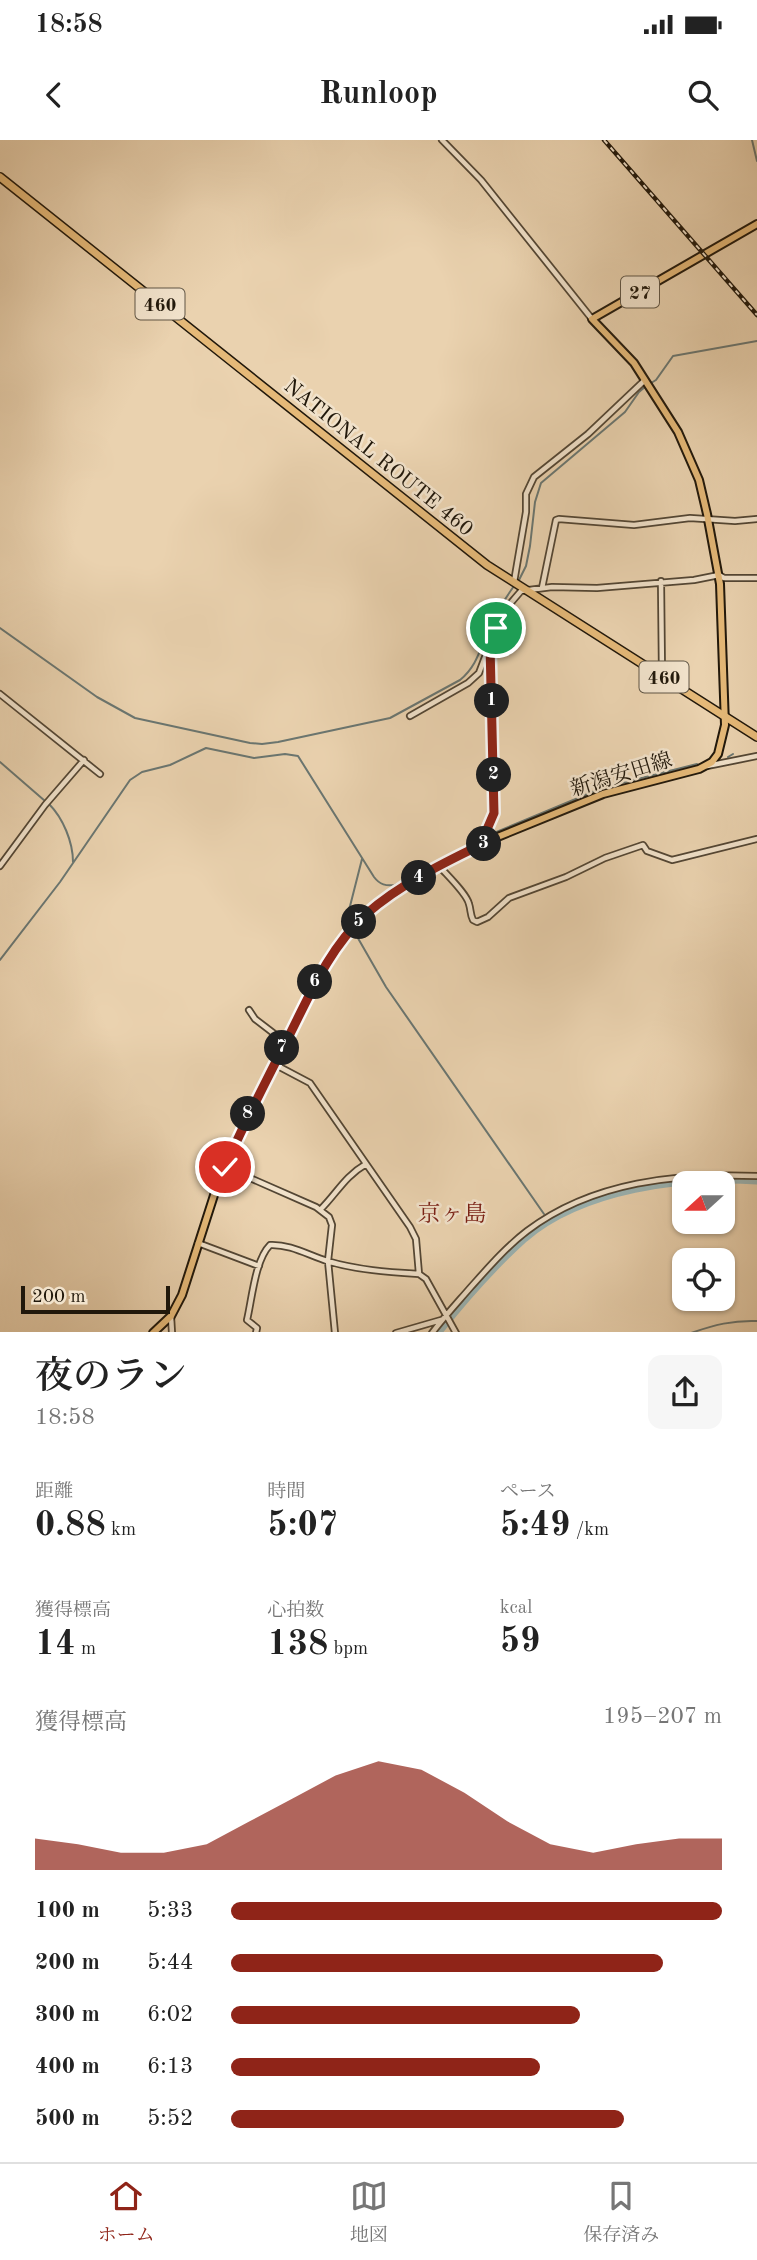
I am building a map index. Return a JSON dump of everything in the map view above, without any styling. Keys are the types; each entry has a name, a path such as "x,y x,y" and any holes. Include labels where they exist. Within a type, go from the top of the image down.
{"highway":[{"name":"NATIONAL ROUTE 460","path":"0,177 487,565 757,737"}],"main road":[{"name":"27","path":"706,766 721,748 724,725 722,603 709,519 691,457 646,379 592,319 757,224"},
{"name":"新潟安田線","path":"153,1332 171,1316 182,1295 225,1167 243,1125 325,964 351,930 388,897 489,841 603,794 706,766"}],"street":[{"path":"442,140 481,180 592,319"},
{"path":"410,716 468,683 479,673 509,605 521,590 526,494 534,477 588,434 646,379"},
{"path":"542,588 556,520 634,525 690,518 757,519"},
{"path":"520,585 542,588 597,588 694,580 719,575 724,578 757,578"},
{"path":"661,581 662,676"},
{"path":"489,841 485,834 494,813 490,645"},
{"path":"0,694 100,775"},
{"path":"706,766 757,756"},
{"path":"0,866 45,805 84,760"},
{"path":"440,867 464,896 473,920 477,922 488,917 509,898 643,845 647,852 672,860 757,839"},
{"path":"249,1010 255,1019 285,1042"},
{"path":"274,1064 310,1083 366,1164 414,1234 419,1274"},
{"path":"320,1210 341,1189 342,1182 350,1174 366,1164"},
{"path":"225,1167 320,1210 329,1217 331,1225 328,1261 335,1332"},
{"path":"432,1332 511,1245 536,1225 575,1202 641,1182 694,1175 757,1176"},
{"path":"198,1243 259,1266"},
{"path":"256,1332 257,1328 247,1320 259,1266 270,1245 282,1244 328,1261 373,1271 419,1274 426,1279 446,1319 456,1332"},
{"path":"171,1316 172,1332"},
{"path":"396,1332 446,1319"}],"waterway":[{"path":"752,140 757,161"},
{"path":"651,383 673,356 757,341"},
{"path":"518,582 526,566 535,502 541,483 625,412 646,386"},
{"path":"0,628 97,697 135,718 262,744 390,718 460,680 474,663 494,619 514,586"},
{"path":"0,960 60,882 130,780 142,772 170,765 206,748 254,758 285,754 298,756 374,877 389,885 395,885 482,838 602,788 697,764"},
{"path":"728,757 733,754"},
{"path":"0,762 45,801"},
{"path":"49,804 66,831 73,862"},
{"path":"350,925 347,918 362,859"},
{"path":"355,933 386,987 544,1214"},
{"path":"438,1332 524,1238 574,1207 634,1188 666,1183 757,1180"},
{"path":"694,1332 740,1321 757,1321"}],"railway":[{"path":"604,140 757,315"}],"district":[{"name":"京ヶ島","path":"452,1213"}],"route":[{"path":"225,1167 243,1125 325,964 345,937 363,917 388,897 489,841 485,834 494,813 490,645 496,628"}]}
